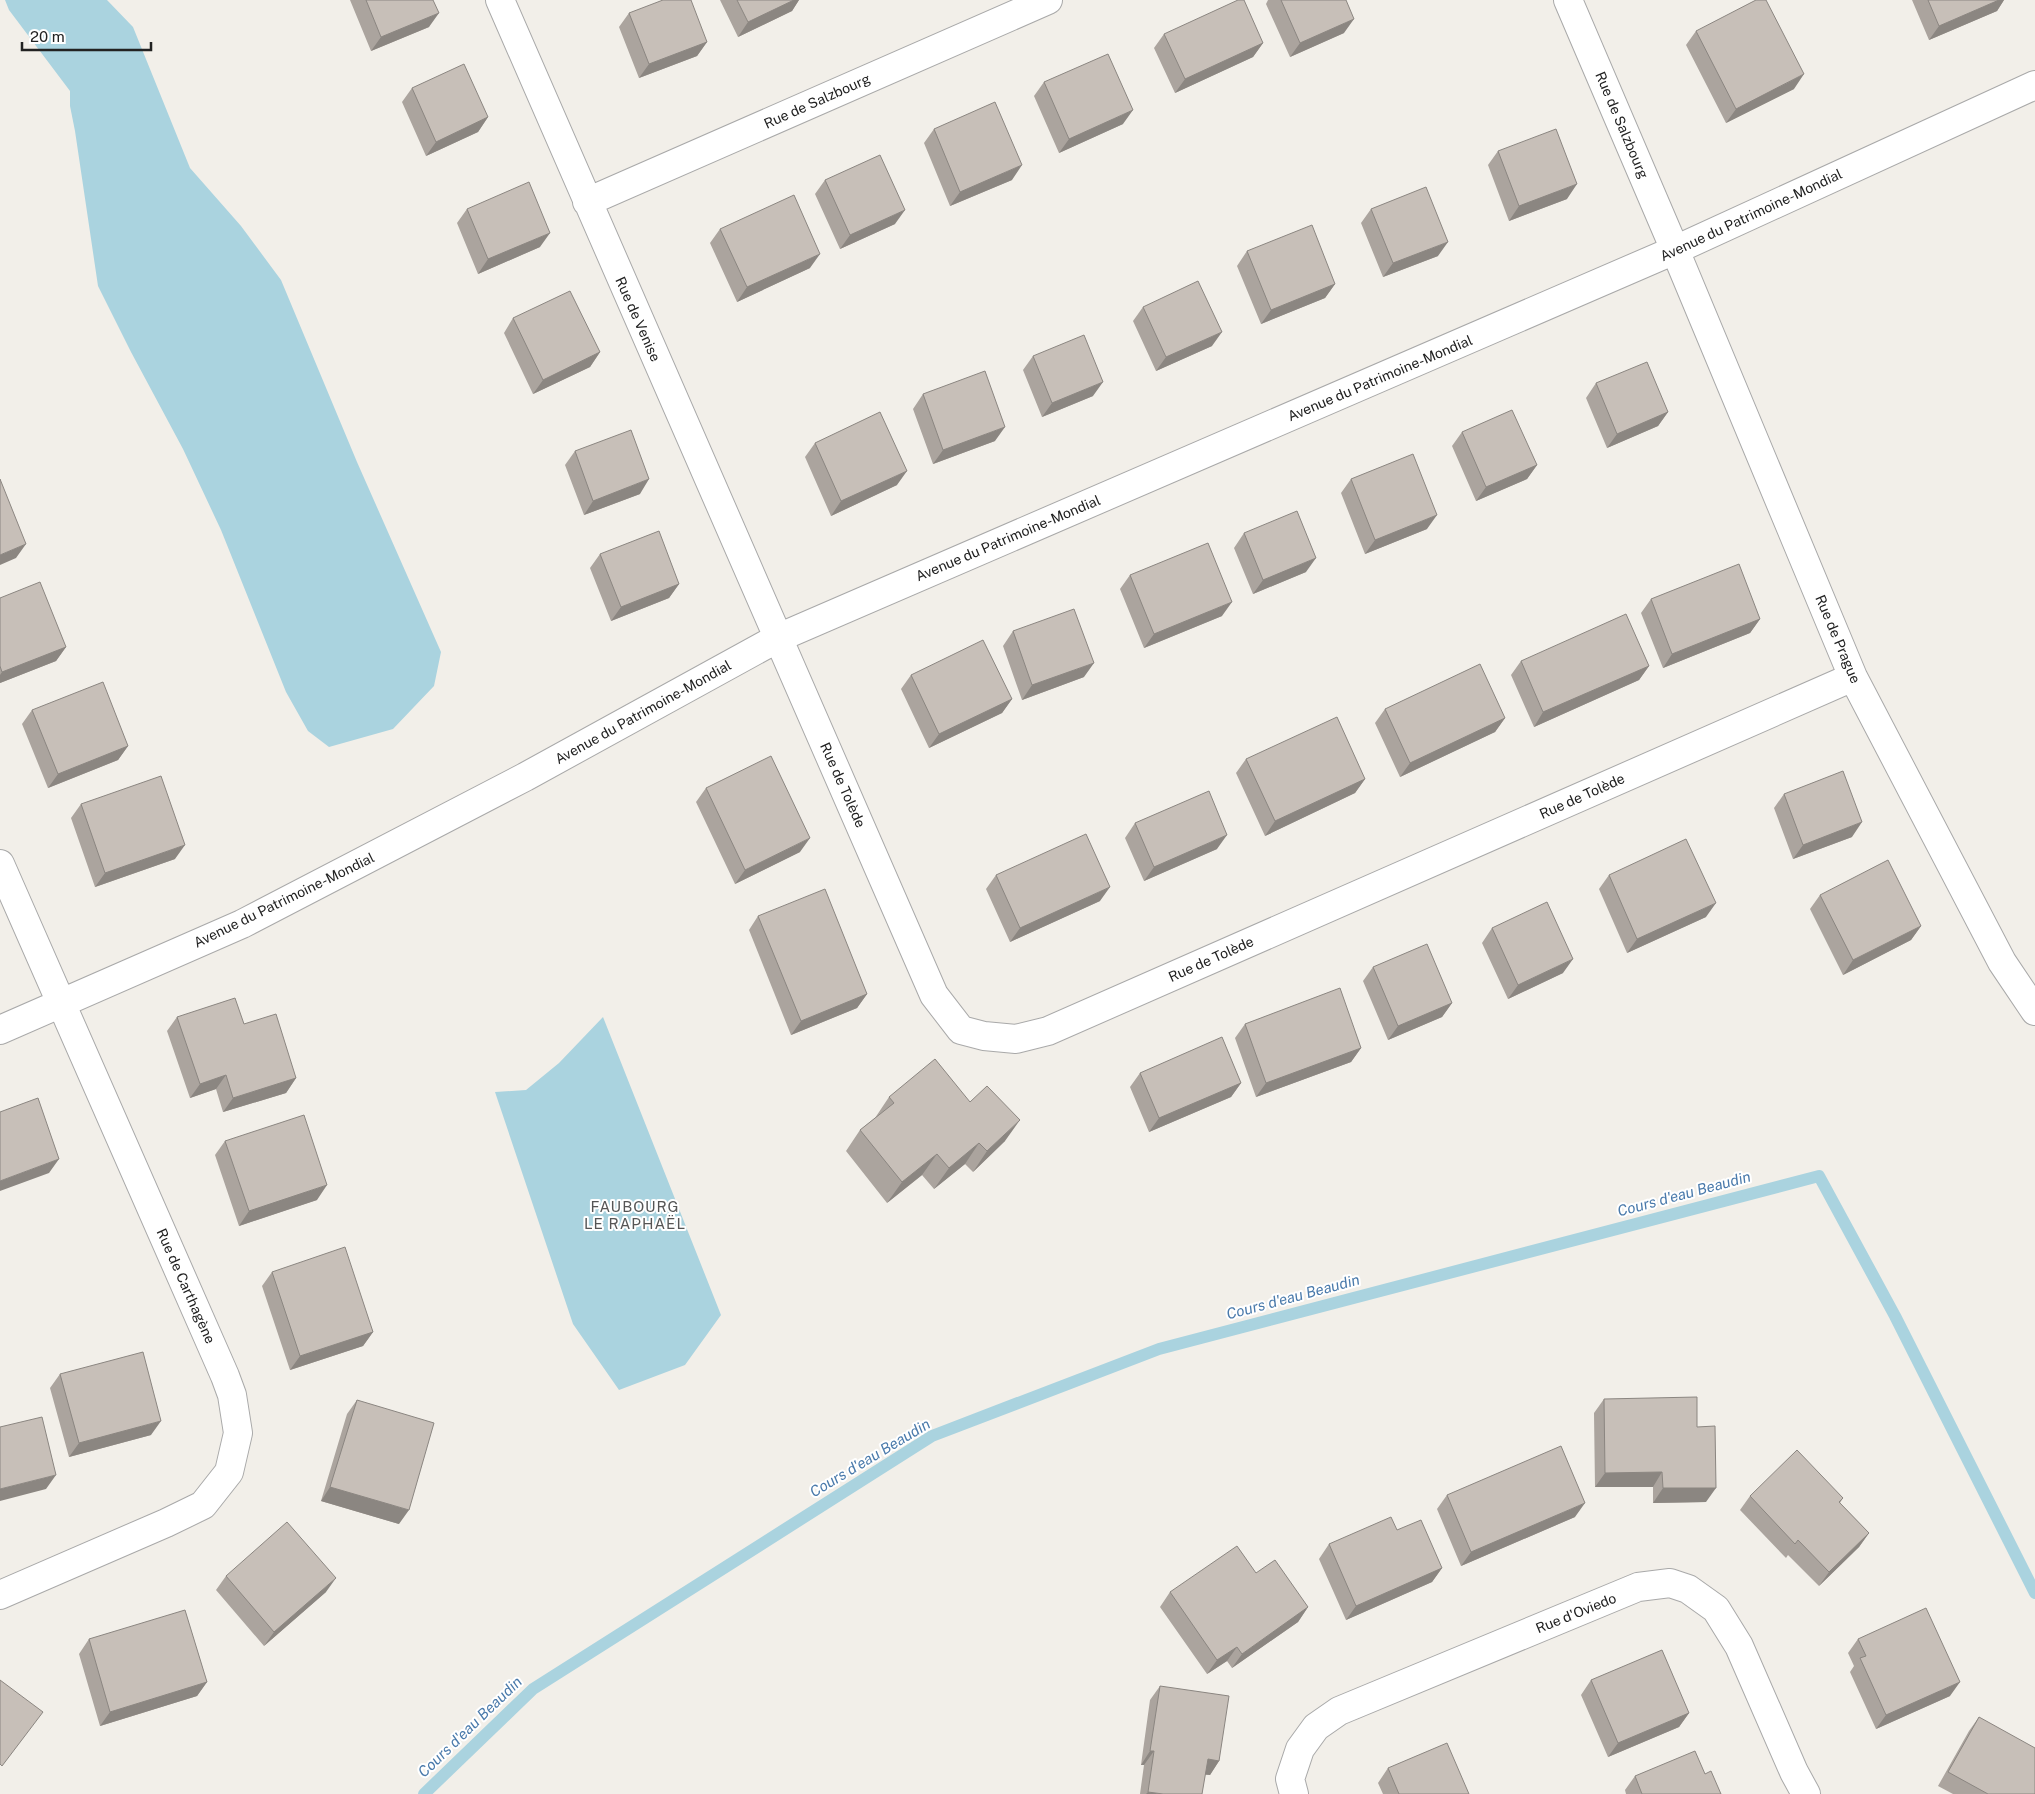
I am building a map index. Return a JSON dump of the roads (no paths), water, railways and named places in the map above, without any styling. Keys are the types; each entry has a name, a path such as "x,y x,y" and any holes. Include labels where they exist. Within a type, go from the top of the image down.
{"street":[{"name":"Rue de Venise","path":"500,0 778,638"},
{"name":"Rue de Salzbourg","path":"587,202 1048,0"},
{"name":"Rue de Salzbourg","path":"1568,0 1675,250"},
{"name":"Avenue du Patrimoine-Mondial","path":"0,1030 242,924 525,777 778,638 1675,250 2035,85"},
{"name":"Rue de Prague","path":"1675,250 1853,677 2002,962 2035,1011"},
{"name":"Rue de Tolède","path":"778,638 934,996 961,1030 984,1036 1016,1039 1048,1031 1853,677"},
{"name":"Rue de Carthagène","path":"0,864 225,1376 232,1395 238,1433 229,1472 203,1504 166,1523 0,1595"},
{"name":"Rue d'Oviedo","path":"1294,1794 1290,1779 1300,1749 1316,1727 1339,1711 1638,1587 1670,1583 1688,1589 1716,1609 1739,1646 1794,1772 1806,1794"}],"water":[{"path":"5,0 107,0 133,27 190,168 241,226 281,280 357,462 441,652 434,686 393,729 329,747 308,731 286,692 221,530 183,449 98,286 70,106 70,91 9,10"},
{"path":"603,1017 721,1315 685,1365 619,1390 573,1324 495,1092 526,1090 559,1063"}],"waterway":[{"name":"Cours d'eau Beaudin","path":"424,1794 533,1689 932,1436 1159,1349 1819,1176 1895,1316 2035,1593"}],"district":[{"name":"FAUBOURG LE RAPHAËL","path":"635,1216"}]}
